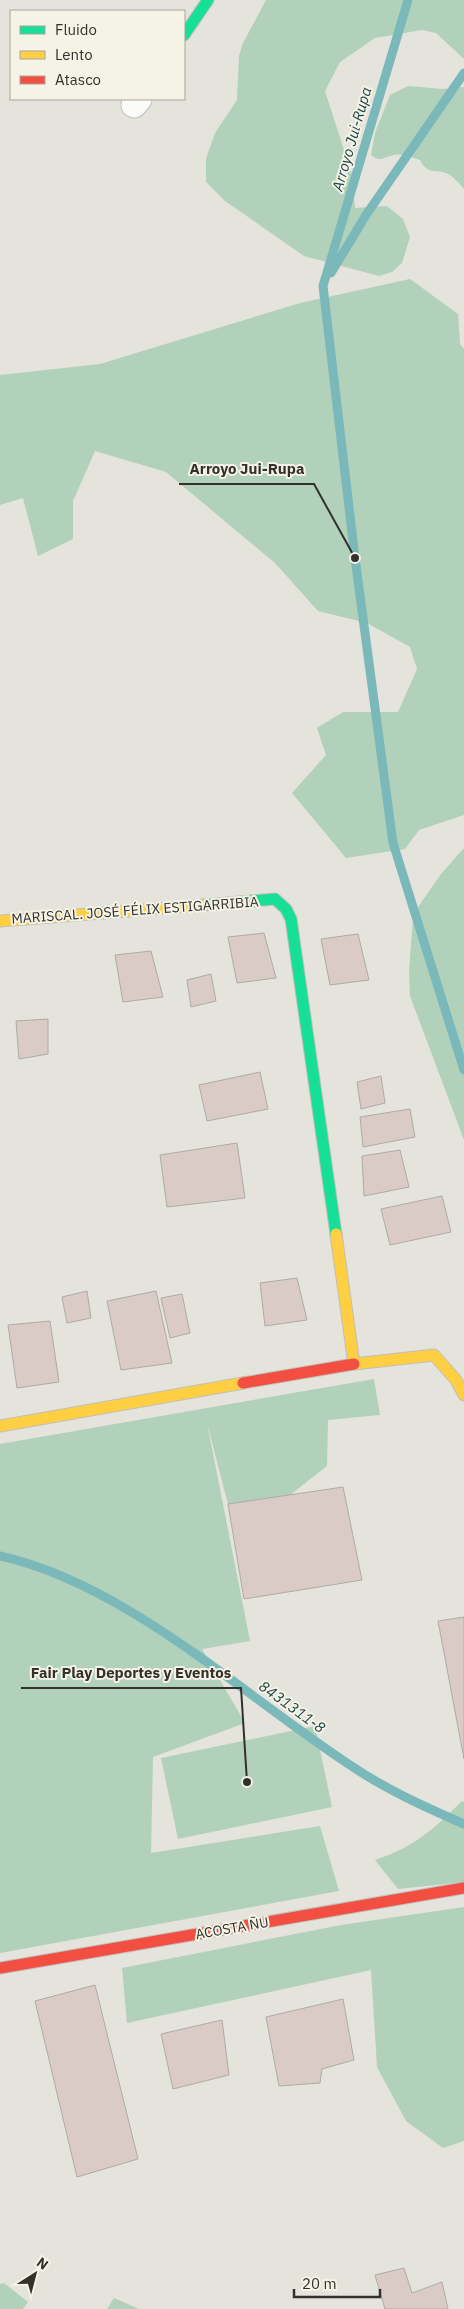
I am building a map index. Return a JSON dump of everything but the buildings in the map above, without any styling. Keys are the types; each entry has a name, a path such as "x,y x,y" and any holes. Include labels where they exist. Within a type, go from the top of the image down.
{"street":[{"path":"185,33 208,0"},
{"name":"MARISCAL. JOSÉ FÉLIX ESTIGARRIBIA","path":"0,920 275,899 286,908 291,919 354,1364"},
{"path":"0,1426 354,1364 434,1355 456,1380 464,1395"},
{"name":"ACOSTA ÑU","path":"0,1968 464,1888"}],"green space":[{"path":"266,0 464,0 464,59 436,33 422,30 375,38 340,62 325,91 352,175 355,208 387,206 403,219 410,237 402,263 392,272 379,276 304,256 225,201 206,182 206,159 215,133 237,100 239,56 243,43"},
{"path":"408,86 443,89 464,87 464,189 450,175 444,172 429,170 420,160 400,155 380,159 371,155 375,133 390,95"},
{"path":"410,279 458,314 460,344 464,349 464,815 419,830 405,849 346,858 292,793 326,755 317,728 343,712 398,712 417,669 410,647 367,623 318,611 275,563 166,472 95,451 73,501 73,539 38,556 23,498 0,505 0,375 100,364 300,303"},
{"path":"464,848 464,1140 410,996 409,971 413,919 418,907 441,874"},
{"path":"374,1379 380,1415 328,1420 327,1466 290,1495 228,1504 207,1423 250,1641 202,1649 245,1723 153,1757 151,1853 320,1826 339,1891 0,1953 0,1444"},
{"path":"315,1726 332,1807 178,1839 161,1758"},
{"path":"462,1801 464,1802 464,1882 398,1889 375,1860 412,1843 442,1821"},
{"path":"464,1907 464,2141 443,2148 406,2121 377,2067 371,1970 127,2023 122,1968 341,1925"},
{"path":"4,2283 28,2302 23,2309 0,2309 0,2284"},
{"path":"114,2298 139,2309 107,2309"}],"waterway":[{"name":"Arroyo Jui-Rupa","path":"408,0 323,286 355,558 393,843 464,1070"},
{"name":"Arroyo Jui-Rupa","path":"331,273 366,215 464,73"},
{"name":"8431311-8","path":"0,1556 47,1570 93,1591 138,1616 225,1675 363,1774 406,1797 464,1824"}],"traffic: fast":[{"path":"185,34 208,0"},
{"path":"204,905 275,899 286,909 291,919 336,1234"}],"traffic: slow":[{"path":"0,921 204,905"},
{"path":"336,1234 354,1364 434,1355 456,1380 464,1395"},
{"path":"0,1426 243,1383"}],"traffic: jam":[{"path":"243,1383 354,1364"},
{"path":"0,1968 464,1888"}],"place":[{"name":"Arroyo Jui-Rupa","path":"355,558"},
{"name":"Fair Play Deportes y Eventos","path":"247,1782"}]}
